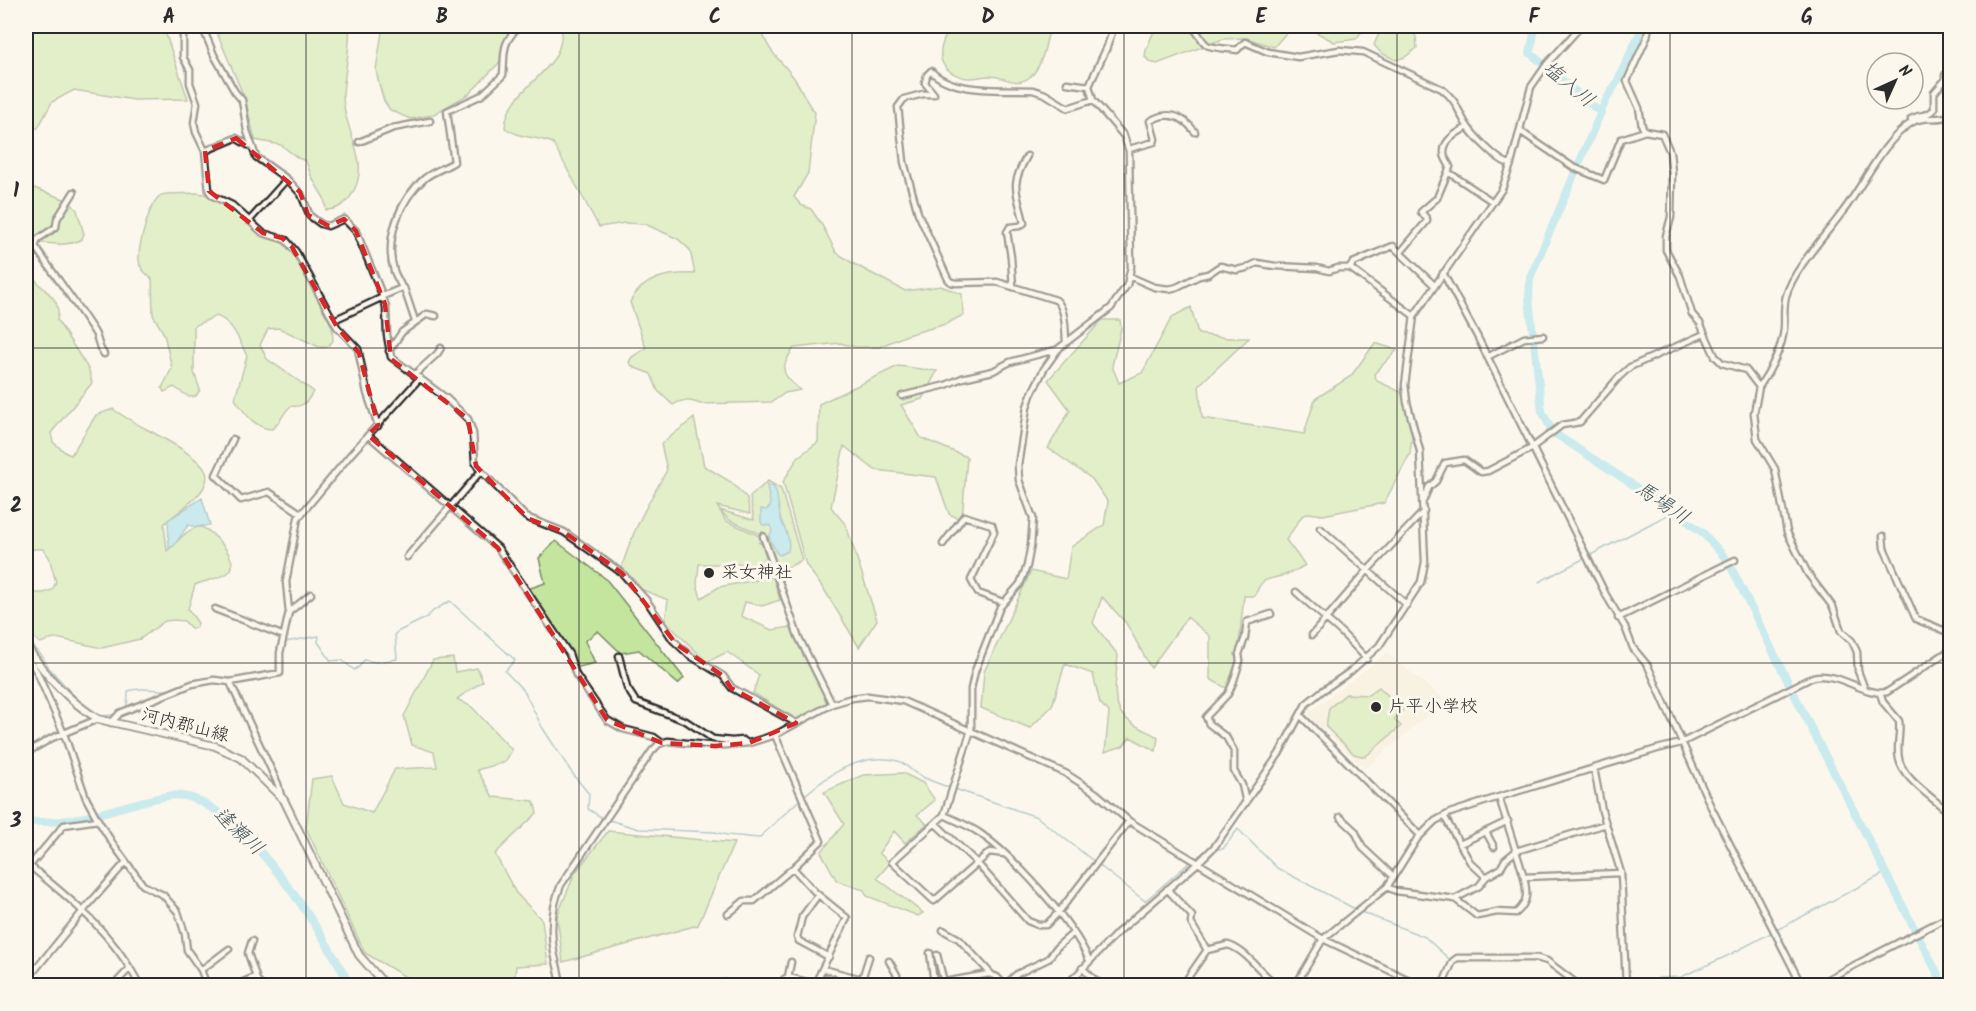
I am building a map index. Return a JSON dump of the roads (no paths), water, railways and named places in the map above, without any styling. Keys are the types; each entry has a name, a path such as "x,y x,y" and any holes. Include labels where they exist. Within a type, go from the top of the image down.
{"main road":[{"name":"河内郡山線","path":"27,650 62,691 81,709 98,719 215,746 230,752 255,771 281,796 358,955 386,986"}],"street":[{"path":"183,26 183,57 190,70 190,83 197,104 194,123 205,151 209,191 232,205 263,233 282,238 292,247 340,331 359,353 367,393 378,426"},
{"path":"202,26 214,55 242,100 251,144 260,162 287,179 301,194 308,214 317,222 328,226 344,219 353,227 383,297 389,351 393,361 453,403 468,419 473,433 475,462 481,471 526,517 533,522 564,532 622,573 647,601 673,640 689,655 723,676 734,689 796,723"},
{"path":"334,320 402,288 394,272 392,242 396,219 403,204 424,179 446,167 455,159 447,111 482,95 503,75 504,45 508,37 519,26"},
{"path":"1005,854 992,852 933,901 892,862 944,815 971,730 972,680 1003,602 1021,582 1031,545 1033,518 1018,475 1018,458 1027,407 1039,378 1059,348 1111,308 1123,293 1130,276 1129,149 1124,136 1093,100 1089,86 1114,26"},
{"path":"1190,26 1197,30 1207,46 1213,48 1220,46 1238,50 1245,42 1268,51 1298,57 1339,50 1363,52 1442,89 1452,97 1468,127 1498,157 1507,164 1511,164"},
{"path":"1066,986 1117,933 1198,863 1222,837 1292,733 1300,715 1312,698 1366,658 1378,646 1407,605 1424,574 1424,511 1419,441 1407,402 1405,385 1414,316 1502,189 1511,164 1531,87 1547,64 1581,26"},
{"path":"1645,132 1639,108 1627,81 1647,37 1649,26"},
{"path":"1066,341 1062,306 1058,301 997,282 956,283 948,279 918,213 904,162 899,104 904,99 923,94 934,94 925,83 931,71 941,81 971,88 1042,92 1068,108 1093,100"},
{"path":"1912,122 1911,119 1914,117 1929,114 1934,109 1934,93 1945,80 1945,75"},
{"path":"1067,83 1089,86"},
{"path":"1129,149 1154,142 1150,122 1167,115 1182,118 1195,132"},
{"path":"1864,687 1859,674 1857,652 1852,641 1841,631 1833,607 1808,574 1786,532 1775,469 1757,439 1754,413 1759,387 1782,339 1785,304 1790,286 1877,160 1902,130 1912,122 1950,116"},
{"path":"359,142 393,128 430,121"},
{"path":"1401,252 1426,221 1427,219 1421,212 1437,198 1448,172 1449,165 1444,157 1444,148 1454,135 1468,127"},
{"path":"1520,131 1573,167 1600,179 1605,179 1621,139 1645,132 1662,134 1670,152 1672,173 1671,217 1666,236 1666,250 1677,268 1690,310 1700,323 1718,359 1722,363 1746,370 1759,387"},
{"path":"205,151 236,138 248,145 251,144"},
{"path":"1013,286 1007,232 1010,227 1024,223 1015,185 1018,173 1027,156"},
{"path":"1448,172 1493,202"},
{"path":"249,221 287,179"},
{"path":"74,192 57,219 56,227 38,239 35,246 78,306 97,336 104,354"},
{"path":"1350,268 1353,262 1395,246 1434,285"},
{"path":"1130,276 1154,287 1169,289 1208,274 1220,266 1237,270 1257,263 1329,271 1350,268 1414,316"},
{"path":"1443,273 1618,618 1627,630 1633,648 1648,666 1681,743 1802,986"},
{"path":"404,288 415,321"},
{"path":"389,351 400,334 415,321 427,314 436,316"},
{"path":"1423,501 1429,487 1436,481 1448,461 1464,460 1481,472 1486,472 1532,447 1565,424 1583,420 1618,377 1630,367 1704,334"},
{"path":"1487,357 1524,338 1544,336"},
{"path":"414,375 441,348"},
{"path":"902,396 993,371 1010,362 1059,348"},
{"path":"111,723 120,713 192,684 214,680 230,682 280,673 289,612 286,582 296,524 368,435 420,378"},
{"path":"368,435 503,554 534,604 566,648 582,684 607,720 623,729 654,737 662,743"},
{"path":"233,439 216,475 241,500 269,492 302,514"},
{"path":"407,557 481,471"},
{"path":"1312,635 1368,570 1424,511"},
{"path":"943,543 964,516 992,525 994,532 971,580 978,593 1003,602"},
{"path":"1320,528 1407,605"},
{"path":"763,536 798,636 832,704"},
{"path":"1883,537 1884,548 1914,616 1920,622 1950,633"},
{"path":"1618,618 1735,560"},
{"path":"1296,592 1327,618 1366,658"},
{"path":"289,612 311,594"},
{"path":"215,609 284,636"},
{"path":"1246,803 1242,785 1234,771 1234,751 1226,737 1209,724 1206,717 1228,694 1233,683 1240,661 1239,654 1245,638 1247,622 1272,614"},
{"path":"27,650 27,657 37,672 64,734 89,804 143,885 163,895 178,912 187,950 201,970 207,986"},
{"path":"1295,986 1323,939 1386,887 1420,835 1444,816 1499,797 1681,743 1813,677 1824,675 1880,693 1894,689 1950,650"},
{"path":"619,656 627,688 636,702 686,721 713,739 743,740 747,743"},
{"path":"230,682 278,784 281,796"},
{"path":"1880,693 1883,702 1899,721 1899,757 1902,765 1920,788 1950,814"},
{"path":"561,986 554,952 552,915 554,902 561,885 652,751 668,741 715,746 747,743 775,735 832,704 860,697 889,698 921,708 1065,773 1096,793 1129,821 1323,939 1422,986"},
{"path":"1300,715 1420,835"},
{"path":"26,751 98,719"},
{"path":"728,915 744,901 754,900 821,841 775,735"},
{"path":"1594,768 1602,812 1621,873 1626,986"},
{"path":"1386,887 1396,891 1455,899 1477,916 1497,912 1516,913 1523,907 1528,897 1508,821 1499,797"},
{"path":"944,815 978,832 1005,854 1043,894 1089,960"},
{"path":"1444,816 1470,862 1486,877"},
{"path":"1340,817 1355,831 1363,848 1393,876"},
{"path":"98,820 64,825 27,866 83,911 101,929 140,986"},
{"path":"936,824 976,863 1031,923 1046,925 1058,913 1129,821"},
{"path":"1460,844 1508,821"},
{"path":"1455,899 1479,886 1486,877 1500,869 1505,860 1516,851 1606,824"},
{"path":"1486,832 1494,848"},
{"path":"26,981 126,862"},
{"path":"788,977 815,985 847,918 818,895 793,868"},
{"path":"1524,877 1621,873"},
{"path":"1167,889 1192,916 1191,923 1207,950"},
{"path":"818,895 802,919 797,938 829,957"},
{"path":"1814,986 1950,916"},
{"path":"943,930 959,939 992,975 1005,985 1017,974 1048,959 1057,947 1072,934"},
{"path":"252,941 248,953 261,986"},
{"path":"1182,986 1207,950 1225,945 1232,946 1279,986"},
{"path":"201,970 229,949"},
{"path":"930,953 934,983"},
{"path":"937,955 944,982"},
{"path":"862,979 870,957"},
{"path":"1442,986 1453,961 1457,958 1513,957 1541,958 1580,986"},
{"path":"889,961 897,975 897,986"},
{"path":"782,986 784,979 788,977 791,962"},
{"path":"113,986 129,968"},
{"path":"1082,968 1096,981 1106,986"},
{"path":"823,969 889,986"},
{"path":"909,986 992,975"},
{"path":"234,986 256,977"},
{"path":"1073,978 1081,986"},
{"path":"724,983 733,986"}],"water":[{"path":"767,485 774,487 776,491 780,517 788,539 788,551 780,555 776,552 769,537 772,531 771,526 763,525 761,522 761,509 766,510 770,507"},
{"path":"202,498 210,525 197,527 188,525 174,546 169,548 168,520"}],"waterway":[{"name":"塩入川","path":"1528,26 1534,34 1530,53 1601,113"},
{"name":"馬場川","path":"1643,26 1606,100 1530,278 1529,299 1542,411 1557,435 1679,515 1703,533 1728,561 1944,986"},
{"path":"1539,582 1673,512"},
{"path":"285,642 319,636 318,642 331,661 342,660 354,670 364,660 376,662 397,659 395,634 426,618 450,601 515,660 505,671 524,691 542,727 572,773 589,794 588,809 604,819"},
{"path":"26,638 49,668 81,703"},
{"path":"277,671 277,646 280,642"},
{"path":"216,678 259,675"},
{"path":"97,715 112,715 123,710 127,704 128,691 167,690 209,679"},
{"path":"609,820 639,829 715,832 759,838 804,796 839,770 858,762 878,759 901,762 921,776 951,788"},
{"path":"955,789 1037,817 1145,901 1190,862"},
{"name":"逢瀬川","path":"26,821 44,822 80,818 168,796 193,799 220,814 247,838 274,868 320,934 350,986"},
{"path":"1215,849 1223,849 1238,829 1277,868 1357,910"},
{"path":"1194,859 1207,850"},
{"path":"1650,986 1658,978 1681,977 1729,955 1885,873"},
{"path":"1361,912 1425,937 1450,960"},
{"path":"1455,961 1489,960"},
{"path":"1544,962 1552,968"},
{"path":"1561,974 1571,982"}],"place":[{"name":"采女神社","path":"709,573"},
{"name":"片平小学校","path":"1376,707"}]}
